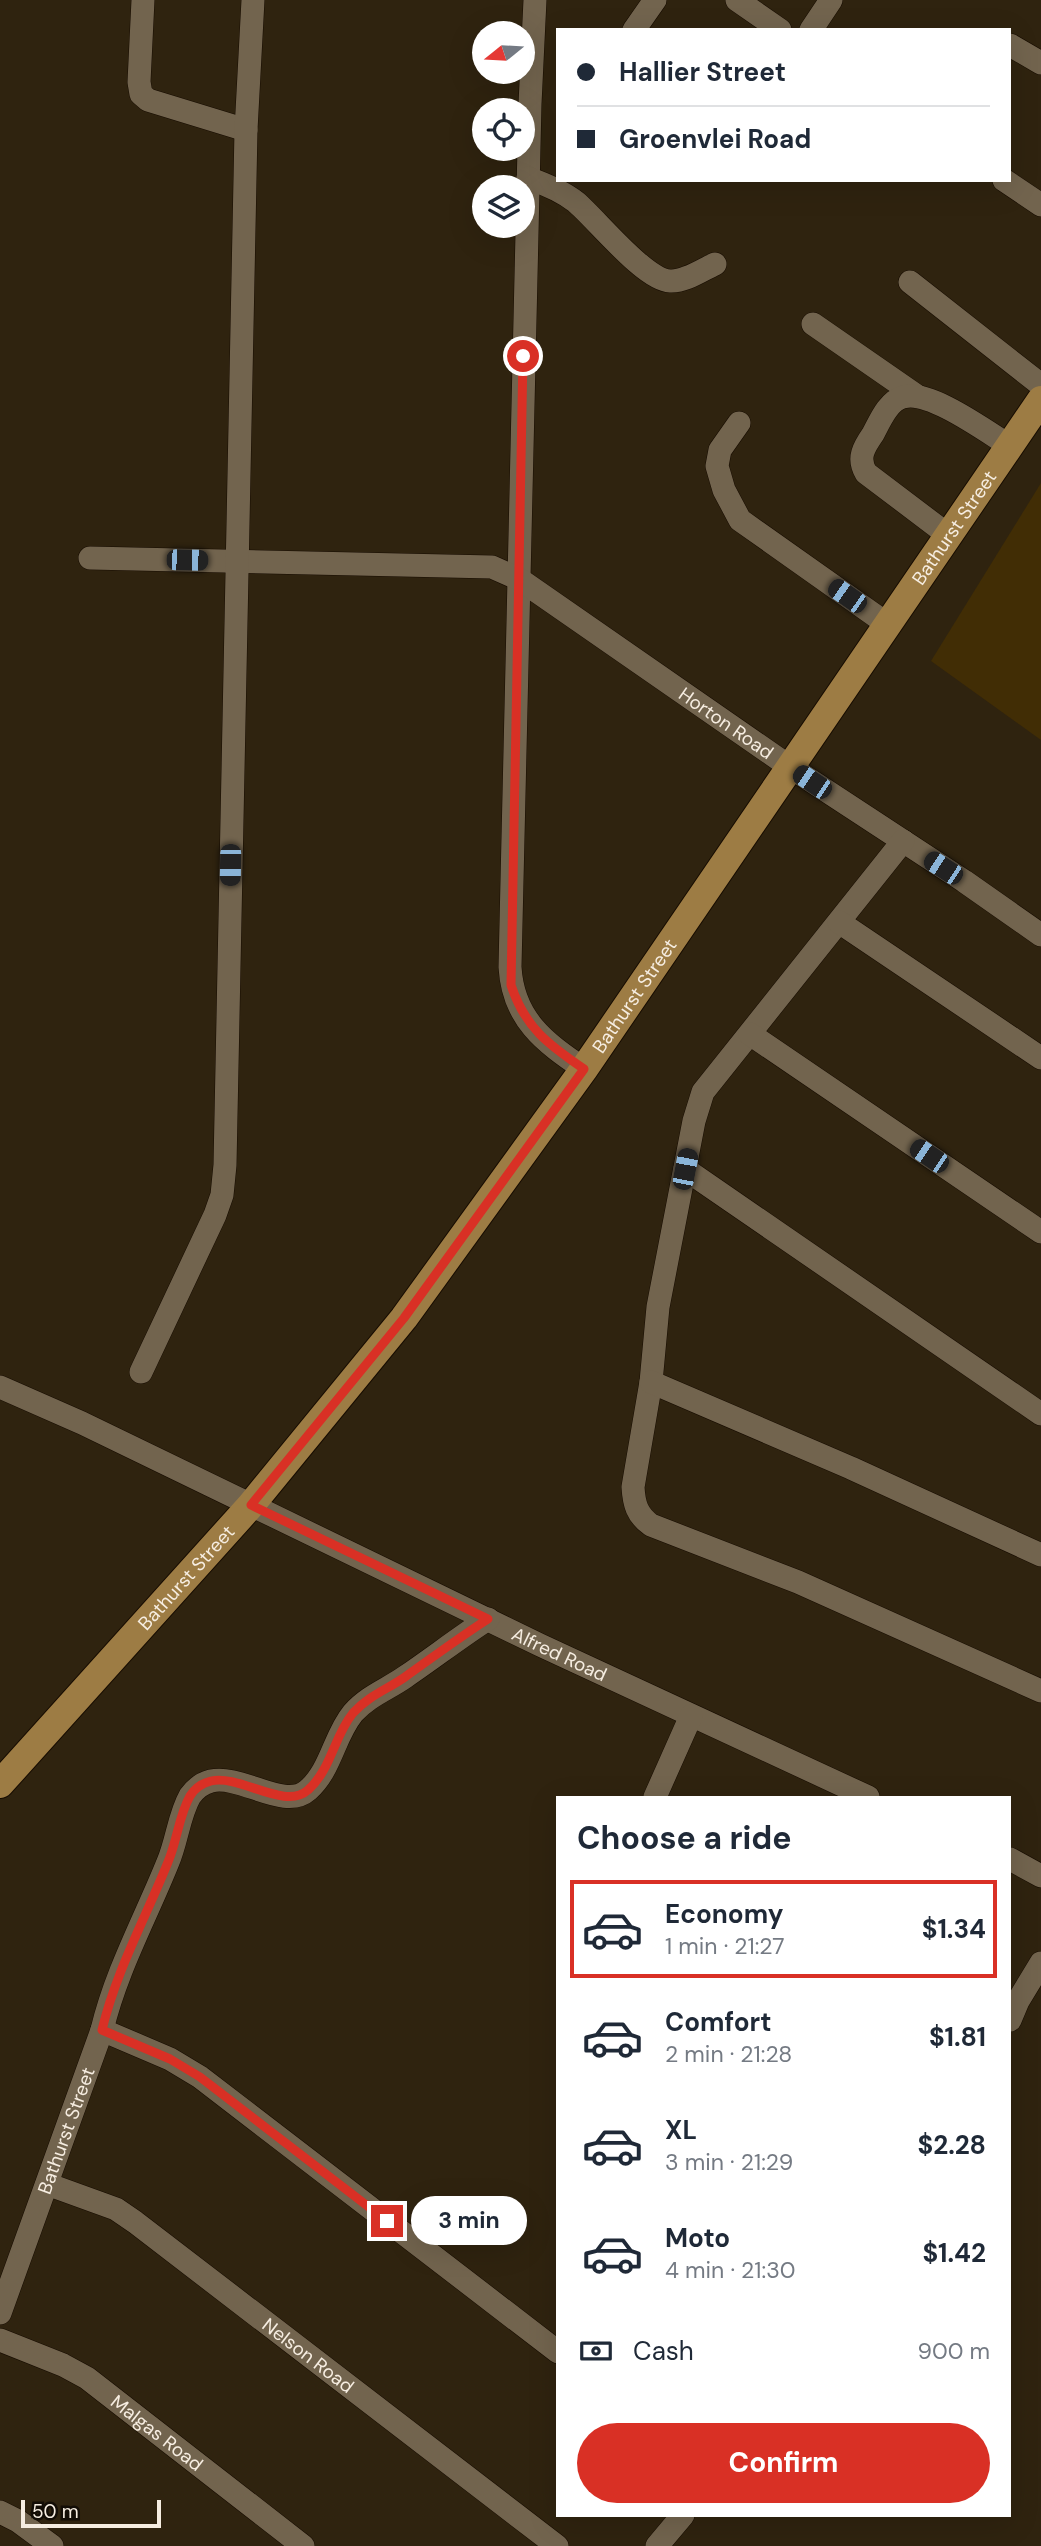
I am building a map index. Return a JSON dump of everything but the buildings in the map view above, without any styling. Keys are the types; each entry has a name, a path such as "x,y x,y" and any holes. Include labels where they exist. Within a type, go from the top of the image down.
{"main road":[{"name":"Bathurst Street","path":"0,1784 251,1505 404,1318 584,1069 1041,400"}],"street":[{"path":"143,0 139,82 141,94 148,100 246,130"},
{"path":"142,1372 215,1216 222,1195 226,1141 246,130 253,0"},
{"path":"528,175 535,0"},
{"path":"636,28 655,0"},
{"path":"737,0 777,28"},
{"path":"812,28 831,0"},
{"path":"1011,47 1041,63"},
{"path":"535,181 561,192 575,202 645,270 659,279 682,279 715,264"},
{"path":"1007,182 1041,205"},
{"path":"527,238 511,985 527,1021 540,1037 584,1069"},
{"path":"910,282 1041,385"},
{"path":"813,324 917,396 939,404 1010,446"},
{"path":"917,396 902,397 890,405 864,447 861,460 866,473 948,535"},
{"path":"739,423 720,450 717,466 724,490 740,520 887,624"},
{"name":"Horton Road","path":"90,558 492,567 519,579 790,767 1041,935"},
{"path":"902,841 703,1092 694,1121 658,1307 651,1382 633,1487 637,1511 643,1520 651,1525 798,1582 1041,1691"},
{"path":"839,922 1041,1058"},
{"path":"750,1034 1041,1232"},
{"path":"685,1169 1041,1414"},
{"path":"651,1382 851,1468 1041,1555"},
{"name":"Alfred Road","path":"0,1387 71,1418 691,1716 843,1792 863,1796"},
{"name":"Bathurst Street","path":"0,2314 115,1987 170,1859 190,1797 198,1787 210,1781 221,1780 288,1798 302,1795 318,1778 338,1734 363,1702 402,1679 488,1619"},
{"path":"655,1796 691,1716"},
{"path":"1011,1860 1041,1876"},
{"path":"1011,2018 1041,1963"},
{"path":"102,2030 170,2059 200,2077 556,2350"},
{"name":"Nelson Road","path":"47,2183 116,2209 135,2221 557,2546"},
{"name":"Malgas Road","path":"0,2340 87,2378 303,2546"},
{"path":"0,2512 18,2521 52,2546"},
{"path":"657,2546 680,2517"}],"shaded area":[{"path":"1041,483 1041,740 931,661"}],"route":[{"path":"387,2221 200,2077 170,2059 102,2030 108,2004 170,1859 190,1797 198,1787 210,1781 221,1780 288,1798 302,1795 318,1778 331,1756 338,1734 363,1702 402,1679 488,1619 251,1505 404,1318 584,1069 540,1037 527,1021 511,985 523,356"}]}
